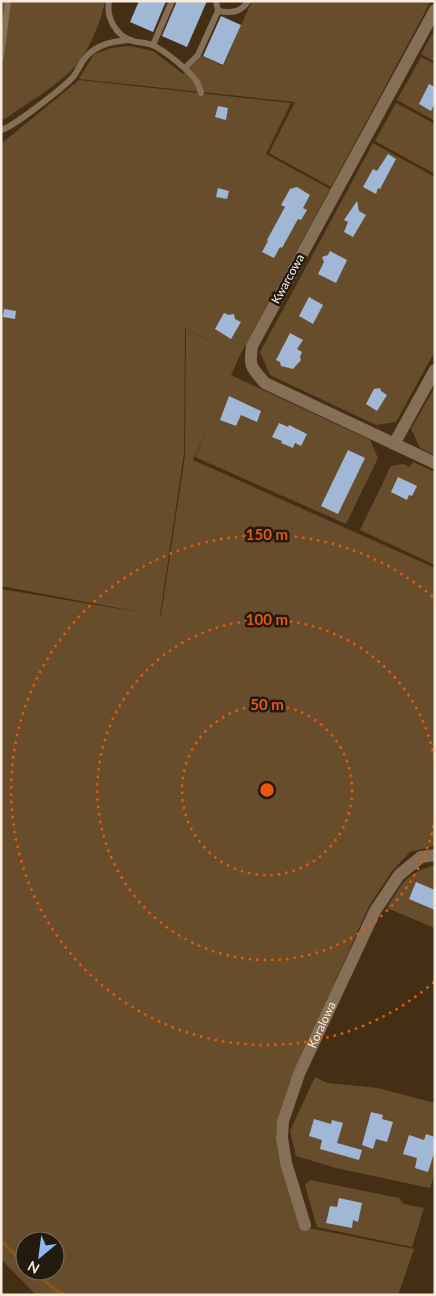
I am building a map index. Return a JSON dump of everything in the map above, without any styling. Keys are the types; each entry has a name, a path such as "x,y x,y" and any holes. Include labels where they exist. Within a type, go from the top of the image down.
{"street":[{"name":"Kwarcowa","path":"435,10 252,346 250,358 251,367 265,383 435,463"},
{"path":"394,444 435,370"},
{"name":"Koralowa","path":"305,1225 286,1163 282,1138 283,1120 300,1074 375,911 400,874 421,857 435,855"}],"lane":[{"path":"1,57 8,1"},
{"path":"109,1 109,18 118,30 131,40"},
{"path":"153,45 172,1"},
{"path":"185,68 198,55 218,11 216,1"},
{"path":"218,11 230,13 239,11 248,1"},
{"path":"1,130 22,118 72,78 85,58 93,50 110,43 131,40 153,45 185,68 197,82 201,93"}],"shaded area":[{"path":"1,1 105,1 92,38 77,65 48,90 1,120"},
{"path":"252,1 431,1 331,187 269,153 295,102 79,79 94,54 111,48 130,46 153,51 183,74 202,56 223,66"},
{"path":"435,29 435,62 421,54"},
{"path":"421,57 435,64 435,121 397,100"},
{"path":"79,80 291,103 266,154 330,189 231,375 370,440 378,458 346,524 195,457 214,413 193,460 435,568 435,846 410,852 392,871 369,906 289,1084 278,1116 276,1134 278,1154 299,1226 414,1249 398,1295 36,1295 22,1281 65,1281 65,1231 15,1231 15,1273 1,1259 1,589 150,614 1,586 1,144","holes":["185,328 239,357 186,329 185,456 160,615 184,453"]},
{"path":"396,103 435,124 435,174 375,141"},
{"path":"373,143 435,177 435,351 396,422 376,425 270,375 260,352"},
{"path":"435,387 435,455 420,448 411,429"},
{"path":"413,462 435,472 435,565 360,530 391,466 403,464 410,467"},
{"path":"435,865 435,928 387,908 406,880 417,872"},
{"path":"315,1077 327,1083 378,1088 435,1103 435,1173 430,1188 336,1168 296,1156 290,1131"},
{"path":"310,1180 399,1198 404,1204 424,1208 412,1247 317,1227 305,1185"}],"building":[{"path":"139,1 166,1 153,32 130,22"},
{"path":"177,1 207,1 187,47 162,36"},
{"path":"221,16 241,25 223,65 203,56"},
{"path":"429,84 435,87 435,103 431,111 419,104"},
{"path":"218,106 228,108 226,120 215,117"},
{"path":"388,154 396,159 376,194 363,187 373,169 377,171"},
{"path":"297,187 310,195 303,208 307,210 301,220 298,219 282,248 280,247 274,258 262,252 285,207 281,205 290,189"},
{"path":"218,188 229,191 227,199 216,197"},
{"path":"357,201 359,211 366,215 353,237 344,232 348,222 344,220"},
{"path":"330,251 347,260 336,283 318,274 324,262 322,257 328,255"},
{"path":"309,297 323,305 313,324 299,316"},
{"path":"4,309 16,311 15,319 3,317"},
{"path":"224,313 234,314 235,319 241,322 231,339 215,329"},
{"path":"290,333 303,340 297,349 302,352 301,360 293,369 281,366 280,362 276,360"},
{"path":"380,388 387,395 377,411 366,404 374,389"},
{"path":"229,396 261,411 257,422 241,415 236,426 220,420"},
{"path":"279,423 288,427 289,425 307,434 301,446 295,443 293,448 272,437"},
{"path":"348,450 365,458 338,514 321,506"},
{"path":"398,477 417,486 412,496 409,495 407,500 391,492"},
{"path":"416,882 435,890 435,910 409,899"},
{"path":"371,1112 383,1115 382,1119 393,1122 387,1142 376,1139 373,1149 362,1145"},
{"path":"314,1119 331,1124 332,1120 343,1123 337,1143 362,1150 359,1160 320,1149 322,1140 309,1136"},
{"path":"426,1134 435,1137 435,1150 428,1172 415,1168 417,1158 403,1154 409,1135 424,1140"},
{"path":"339,1198 362,1203 358,1222 353,1220 352,1228 326,1223 330,1206 337,1207"}],"waterway":[{"path":"1,1241 15,1254"},
{"path":"45,1281 57,1291 66,1295"}]}
